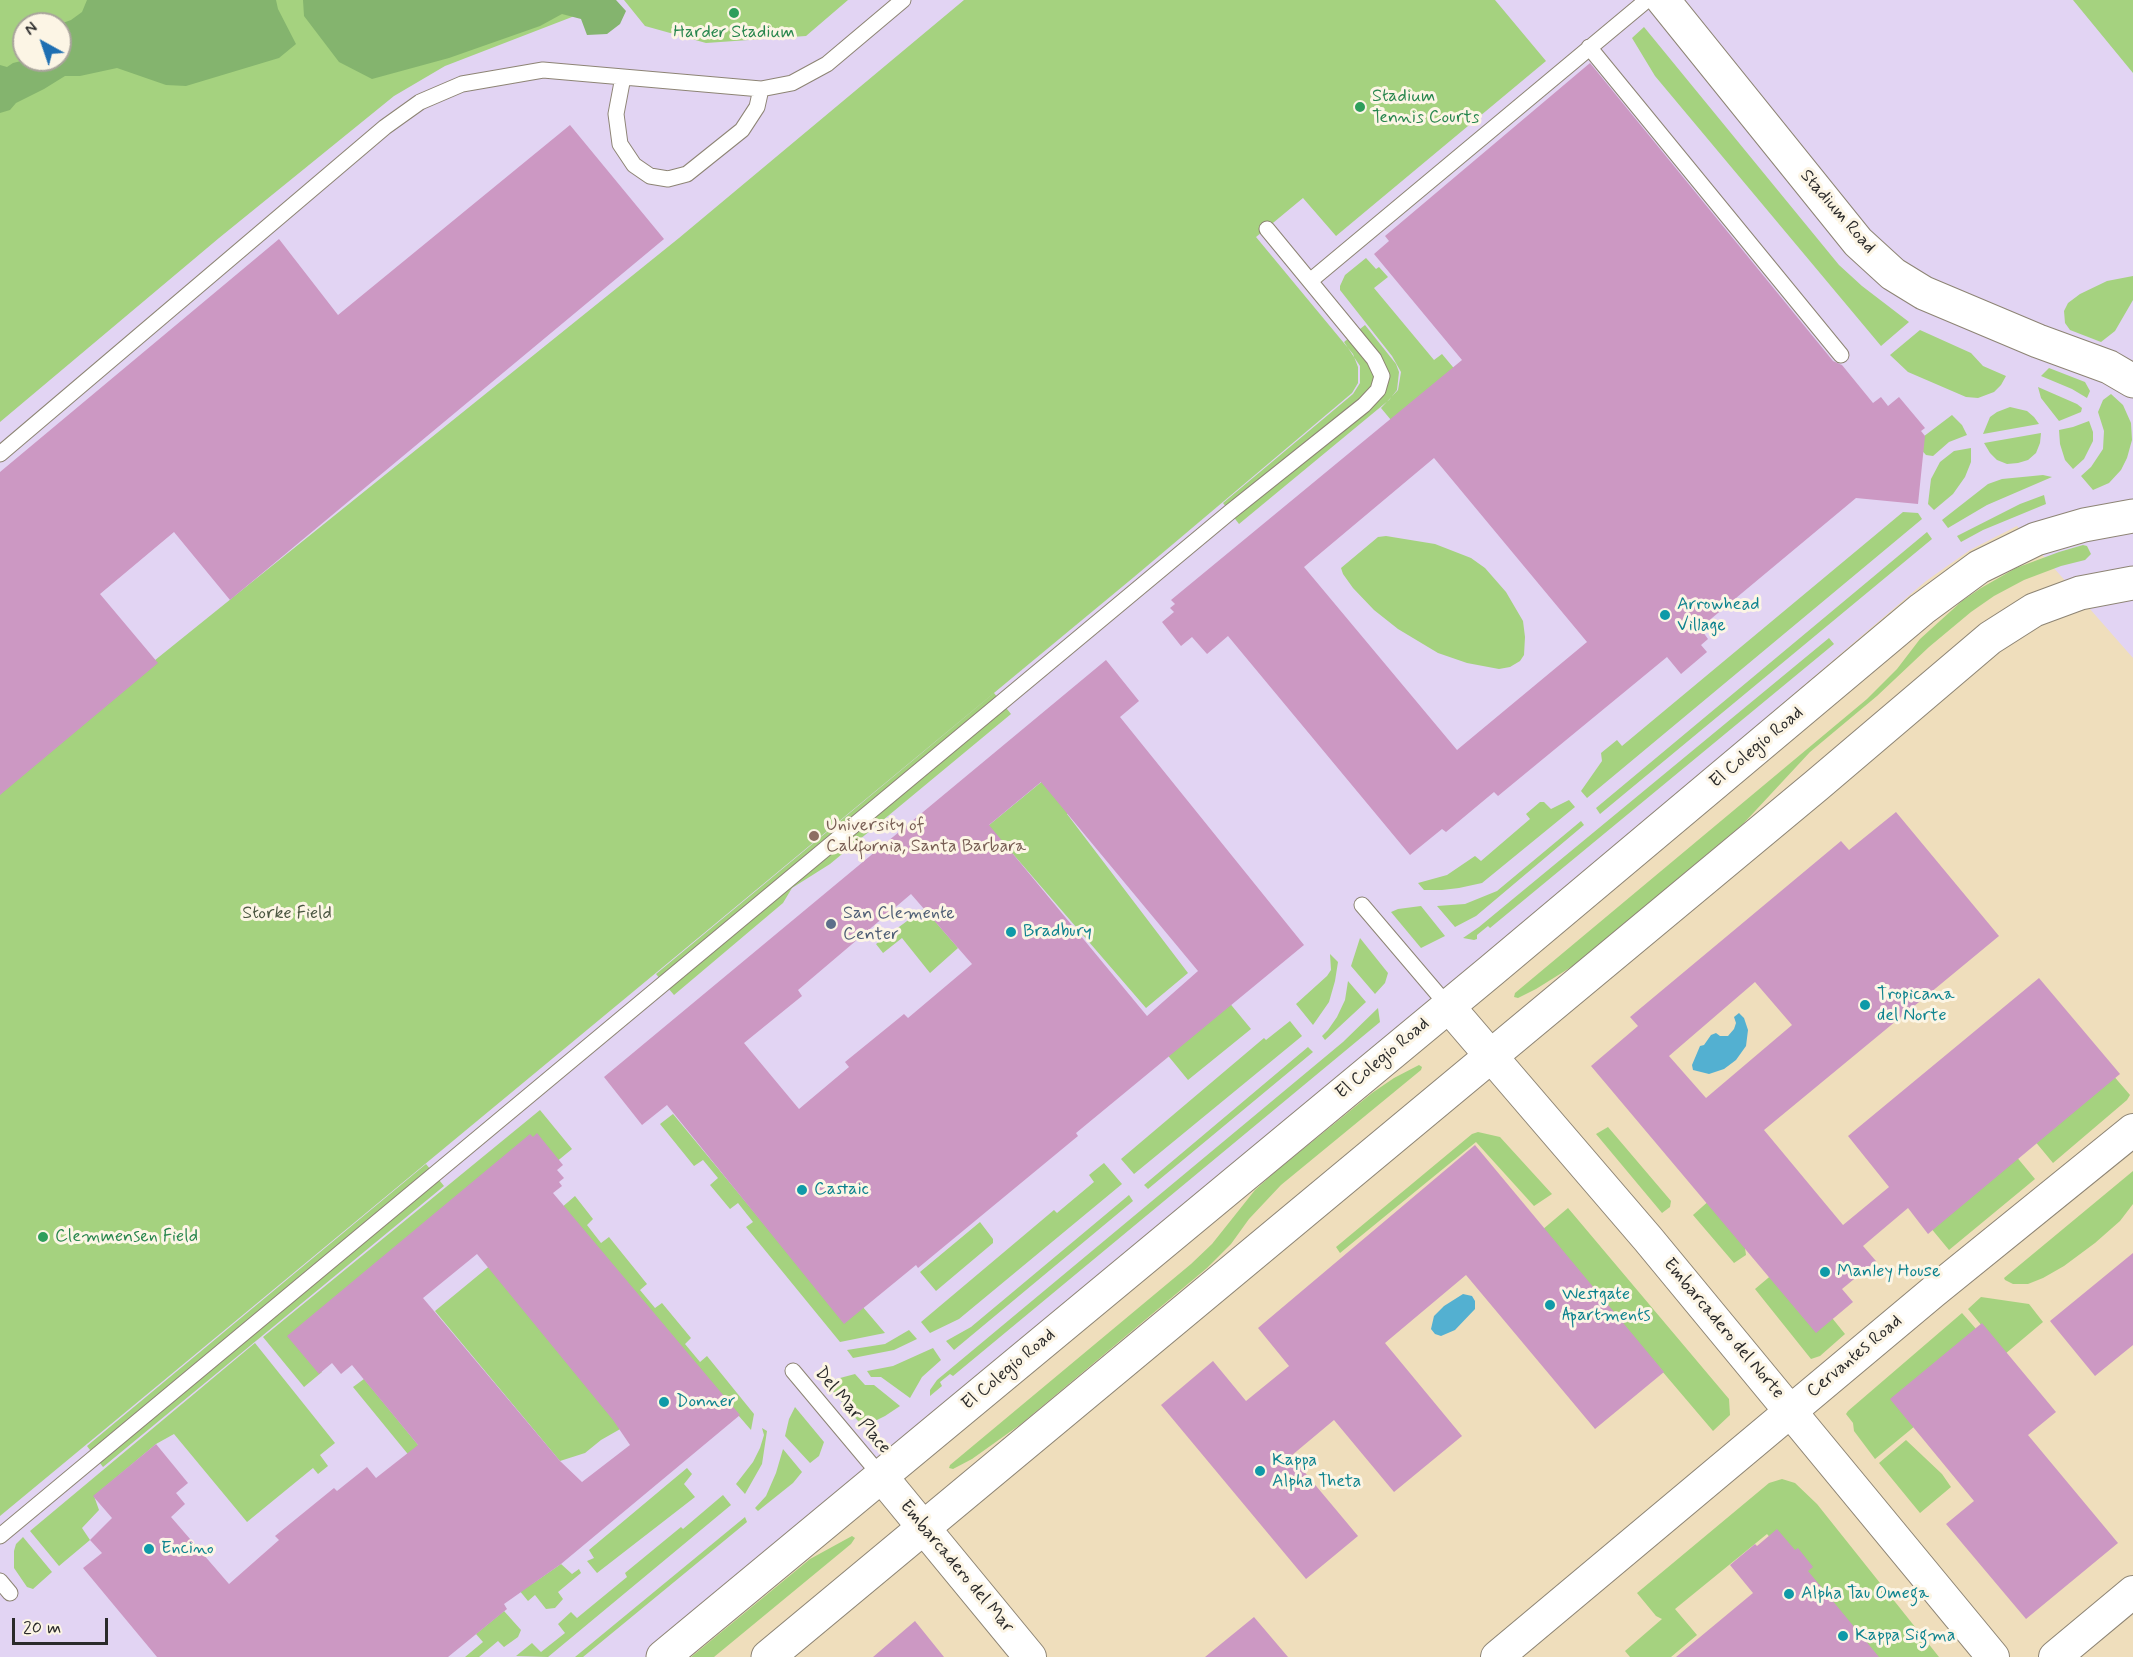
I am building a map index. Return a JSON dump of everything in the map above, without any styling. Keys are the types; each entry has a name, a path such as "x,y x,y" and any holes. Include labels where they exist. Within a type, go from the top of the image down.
{"main road":[{"name":"Stadium Road","path":"1663,0 1858,242 1893,274 1924,293 2038,341 2109,367 2133,381"},
{"name":"El Colegio Road","path":"663,1657 1448,1006 1922,609 1979,567 2036,539 2084,525 2133,516"},
{"path":"768,1657 1817,785 1990,638 2034,610 2079,593 2133,583"}],"street":[{"name":"Embarcadero del Norte","path":"1448,1006 1791,1411 1993,1657"},
{"name":"Cervantes Road","path":"1497,1657 1791,1411 2133,1130"},
{"name":"Embarcadero del Mar","path":"881,1476 1030,1657"},
{"path":"2055,1657 2133,1592"}],"lane":[{"path":"0,454 385,127 420,102 462,84 543,70 761,89 792,83 827,64 903,0"},
{"path":"1310,280 1647,0"},
{"path":"1589,47 1840,355"},
{"path":"623,77 616,114 620,144 634,165 650,176 668,179 687,174 742,130 757,107 761,89"},
{"path":"0,1536 1230,512 1364,405 1378,390 1382,376 1374,359 1267,229"},
{"path":"1362,905 1448,1006"},
{"name":"Del Mar Place","path":"793,1371 881,1476"}],"shaded area":[{"name":"University of California, Santa Barbara","path":"0,0 2133,0 2133,658 2017,526 1970,550 1926,581 1418,1015 654,1657 0,1657"}],"green space":[{"path":"0,0 616,0 445,66 394,96 219,238 0,422"},
{"path":"87,0 276,0 278,9 296,44 279,58 186,86 166,85 117,68 80,76 65,76 16,103 10,110 0,113 0,65 7,67 12,64 12,72 72,72 72,19 82,12"},
{"path":"303,0 616,0 626,11 620,24 607,34 587,35 581,19 562,14 540,26 449,58 372,79 339,62 304,16"},
{"name":"Harder Stadium","path":"624,0 848,0 806,36 706,43 645,26"},
{"name":"Storke Field","path":"964,0 1495,0 1546,61 1336,236 1303,198 1256,237 1353,354 1358,367 1358,383 1352,393 1134,577 0,1516 0,785 679,238"},
{"path":"2073,0 2133,0 2133,73"},
{"path":"1644,27 1839,265 1909,322 1881,346 1655,76 1632,38"},
{"path":"1366,258 1388,277 1374,288 1434,360 1442,354 1488,409 1391,420 1381,408 1398,390 1401,372 1392,356 1340,290 1345,275"},
{"path":"2133,276 2133,300 2115,331 2101,342 2070,330 2065,323 2064,311 2068,303 2080,294 2107,281"},
{"path":"1365,325 1396,364 1399,372 1397,390 1389,400 1239,524 1223,503 1353,394 1360,383 1360,366 1344,342"},
{"path":"1920,330 1971,353 1983,366 2006,376 2001,385 1994,392 1978,398 1966,397 1908,372 1890,355"},
{"path":"2049,368 2085,382 2090,391 2087,398 2041,376"},
{"path":"2038,387 2077,404 2082,408 2081,412 2059,421 2041,398"},
{"path":"2111,394 2123,405 2131,423 2132,440 2121,470 2109,483 2093,490 2081,476 2091,467 2103,449 2104,431 2098,412 2103,400"},
{"path":"2010,407 2027,411 2039,424 1983,434 1990,417"},
{"path":"1952,415 1962,425 1967,435 1949,442 1933,456 1926,455 1915,443"},
{"path":"2089,421 2093,441 2084,459 2073,469 2065,460 2059,430"},
{"path":"2041,433 2036,453 2028,460 2018,463 2007,464 1997,460 1984,443"},
{"path":"1971,448 1971,462 1965,477 1953,494 1934,510 1928,504 1931,479 1940,462 1954,451"},
{"path":"2043,475 2052,477 1987,505 1948,528 1942,520 1988,484 2002,479"},
{"path":"2044,495 2046,504 1983,530 1961,542 1957,536 2020,504"},
{"path":"1903,512 1918,513 1922,519 1587,798 1581,791 1602,761 1601,753 1617,740 1622,746"},
{"path":"1927,532 1932,539 1600,814 1596,808"},
{"path":"1386,536 1435,544 1471,558 1485,568 1506,592 1523,621 1524,655 1520,661 1510,667 1499,669 1467,663 1438,653 1398,629 1374,610 1353,588 1341,568 1378,537"},
{"path":"2083,545 2087,546 2091,554 2085,560 2024,580 1994,596 1971,612 1810,752 1743,824 1576,964 1536,989 1518,998 1514,997 1515,993 1867,699 1897,669 1920,639 1962,601 2016,568"},
{"path":"1829,638 1834,644 1490,928 1488,926 1477,935 1477,939 1463,938 1479,927"},
{"path":"994,693 1011,714 830,864 792,888 783,903 674,995 656,974"},
{"path":"1073,756 1101,786 1067,814 1188,973 1146,1008 1013,854 960,849"},
{"path":"1569,800 1575,807 1482,883 1459,888 1424,890 1418,883 1447,875 1475,856 1481,861 1530,819 1526,814 1540,802 1544,802 1551,809"},
{"path":"1581,821 1584,825 1476,916 1455,927 1437,906 1465,904 1497,891"},
{"path":"930,904 933,919 958,948 930,973 902,938 883,953 876,944"},
{"path":"1421,906 1445,936 1421,948 1391,912"},
{"path":"1360,938 1388,973 1385,983 1375,994 1351,966"},
{"path":"1330,954 1338,962 1335,981 1329,1002 1313,1025 1296,1004 1327,976 1331,970"},
{"path":"1348,981 1366,1002 1325,1040 1322,1036 1337,1017 1345,1000"},
{"path":"1218,989 1251,1029 1188,1080 1156,1041"},
{"path":"1378,1008 1380,1022 953,1376 950,1374 940,1382 942,1386 930,1396 930,1390 937,1380 1343,1042"},
{"path":"1290,1021 1302,1036 1134,1174 1121,1159 1264,1038 1266,1040"},
{"path":"1308,1047 1313,1052 1148,1189 1144,1185"},
{"path":"1419,1065 1422,1067 1421,1070 1281,1185 1249,1219 1231,1244 1207,1268 1021,1424 972,1459 953,1469 949,1468 1191,1264 1212,1244 1255,1190 1275,1172 1372,1093"},
{"path":"2112,1074 2130,1095 2127,1100 2053,1163 2034,1140"},
{"path":"540,1110 572,1149 555,1163 291,1334 322,1372 304,1387 263,1337"},
{"path":"673,1114 844,1321 862,1306 885,1333 840,1342 746,1227 753,1222 738,1203 730,1209 710,1185 718,1178 703,1160 694,1166 660,1124"},
{"path":"1608,1127 1671,1201 1670,1207 1662,1213 1596,1134"},
{"path":"1478,1132 1500,1137 1552,1194 1534,1206 1476,1142 1340,1253 1336,1247 1472,1134"},
{"path":"2015,1155 2035,1179 1949,1250 1930,1227"},
{"path":"1104,1163 1122,1184 959,1319 930,1333 921,1322 1054,1210 1057,1213 1094,1182 1089,1175"},
{"path":"426,1164 444,1186 103,1467 87,1446"},
{"path":"2133,1171 2133,1204 2120,1221 2095,1243 2043,1278 2028,1284 2013,1284 2005,1280 2004,1278"},
{"path":"1129,1195 1133,1201 954,1350 946,1341 971,1327"},
{"path":"575,1196 593,1219 587,1225 601,1243 609,1237 647,1284 640,1290 655,1308 662,1303 691,1338 685,1344 700,1362 707,1356 754,1414 751,1430 560,1209"},
{"path":"1711,1199 1744,1241 1746,1255 1734,1263 1693,1215"},
{"path":"1568,1208 1729,1399 1730,1415 1713,1431 1542,1230"},
{"path":"980,1222 993,1239 993,1243 936,1291 920,1272"},
{"path":"498,1259 657,1408 601,1440 585,1453 560,1461 435,1311"},
{"path":"1787,1262 1845,1334 1820,1356 1811,1359 1755,1289"},
{"path":"1981,1297 2029,1304 2043,1322 2005,1354 1968,1309"},
{"path":"1962,1313 1977,1330 1915,1426 1875,1459 1854,1431 1853,1423 1846,1414"},
{"path":"909,1330 917,1339 894,1350 853,1358 847,1350 885,1344"},
{"path":"255,1343 335,1443 320,1455 328,1466 318,1474 313,1468 247,1522 174,1434 156,1444 94,1496 99,1510 82,1528 90,1540 59,1566 30,1531"},
{"path":"933,1348 941,1360 922,1377 910,1398 881,1377 871,1377 867,1371 893,1366"},
{"path":"855,1374 865,1385 874,1385 900,1406 865,1426 858,1421 825,1382"},
{"path":"364,1379 532,1584 561,1564 572,1574 579,1569 581,1573 558,1592 563,1599 555,1608 546,1609 535,1595 528,1601 353,1387"},
{"path":"795,1407 824,1442 819,1456 810,1463 785,1436"},
{"path":"762,1428 767,1431 762,1464 745,1494 736,1484 753,1462 760,1448 764,1435"},
{"path":"1906,1440 1942,1474 1951,1487 1920,1513 1879,1463"},
{"path":"783,1449 802,1472 793,1483 758,1511 755,1508 766,1496"},
{"path":"687,1468 692,1474 684,1484 695,1497 597,1573 587,1561 594,1558 589,1550"},
{"path":"1782,1479 1795,1483 1817,1504 1939,1657 1871,1657 1834,1610 1767,1534 1675,1609 1697,1635 1671,1657 1630,1657 1625,1651 1662,1619 1656,1616 1637,1593 1769,1483"},
{"path":"723,1495 731,1505 548,1657 516,1656 532,1643 541,1652 565,1633 558,1624 571,1612 577,1618 627,1577 625,1573"},
{"path":"745,1517 747,1522 583,1657 575,1657"},
{"path":"852,1536 855,1538 851,1544 714,1657 691,1657 810,1559"},
{"path":"23,1537 52,1572 33,1589 27,1587 14,1568 16,1544"},
{"path":"504,1611 521,1630 518,1637 504,1647 498,1641 479,1657 465,1657 483,1642 476,1634"}],"water":[{"path":"1739,1013 1744,1018 1748,1030 1746,1046 1736,1060 1724,1069 1709,1074 1693,1070 1692,1065 1700,1046 1716,1033 1720,1036 1728,1036 1736,1023 1734,1017"},
{"path":"1463,1294 1472,1296 1475,1309 1455,1330 1441,1336 1435,1334 1431,1329 1434,1316 1444,1306"}],"building":[{"path":"1590,63 1833,361 1842,365 1873,403 1881,397 1888,406 1899,397 1925,428 1921,431 1925,436 1918,504 1856,498 1700,628 1708,639 1701,645 1707,652 1681,674 1667,657 1498,796 1494,792 1446,832 1442,829 1410,855 1228,636 1207,654 1192,637 1181,646 1162,622 1174,612 1170,608 1175,604 1171,600 1462,360 1374,254 1389,241 1385,236","holes":["1434,458 1587,642 1457,750 1304,567"]},
{"path":"570,125 664,239 230,600 174,532 100,594 158,663 0,795 0,472 279,239 338,315"},
{"path":"1106,660 1139,701 1120,717 1304,945 1076,1133 1078,1136 918,1268 916,1265 844,1324 667,1105 642,1125 604,1077","holes":["1041,782 1198,971 1147,1016 989,825","911,894 972,964 908,1018 904,1014 845,1062 849,1067 799,1109 744,1043 802,996 798,990"]},
{"path":"1896,812 1999,936 1764,1130 1843,1225 1889,1187 1848,1136 2039,978 2120,1074 1928,1234 1908,1208 1863,1246 1876,1261 1842,1289 1853,1302 1816,1333 1591,1066 1638,1026 1630,1017 1841,841 1849,850","holes":["1755,982 1792,1025 1706,1098 1669,1056"]},
{"path":"537,1133 563,1165 557,1170 564,1178 559,1182 562,1186 553,1193 740,1415 561,1564 504,1604 507,1609 448,1657 157,1657 83,1568 102,1553 90,1540 112,1518 93,1496 156,1444 188,1483 176,1493 185,1504 171,1517 229,1584 279,1540 275,1536 334,1488 337,1491 367,1467 376,1478 418,1445 352,1365 341,1374 332,1363 319,1374 287,1336 530,1134 533,1137","holes":["477,1254 613,1420 630,1445 582,1482 560,1461 423,1298"]},
{"path":"1475,1145 1664,1372 1595,1429 1466,1275 1385,1343 1462,1436 1394,1492 1334,1420 1291,1456 1358,1536 1306,1579 1161,1405 1213,1361 1246,1401 1289,1366 1258,1328"},
{"path":"2133,1253 2133,1345 2095,1376 2050,1321"},
{"path":"1982,1323 2056,1412 2028,1435 2118,1543 2026,1619 1946,1524 1974,1501 1890,1399"},
{"name":"Alpha Tau Omega","path":"1777,1529 1795,1550 1798,1548 1813,1567 1808,1571 1879,1657 1676,1657 1753,1593 1730,1565"},
{"path":"1254,1617 1288,1657 1205,1657"},
{"path":"915,1621 944,1657 873,1657"}],"place":[{"name":"Harder Stadium","path":"734,13"},
{"name":"Stadium Tennis Courts","path":"1360,107"},
{"name":"Arrowhead Village","path":"1665,615"},
{"name":"University of California, Santa Barbara","path":"814,836"},
{"name":"San Clemente Center","path":"831,924"},
{"name":"Bradbury","path":"1011,932"},
{"name":"Tropicana del Norte","path":"1865,1005"},
{"name":"Castaic","path":"802,1190"},
{"name":"Clemmensen Field","path":"43,1237"},
{"name":"Manley House","path":"1825,1272"},
{"name":"Westgate Apartments","path":"1550,1305"},
{"name":"Donner","path":"664,1402"},
{"name":"Kappa Alpha Theta","path":"1260,1471"},
{"name":"Encino","path":"149,1549"},
{"name":"Alpha Tau Omega","path":"1789,1594"},
{"name":"Kappa Sigma","path":"1843,1636"}]}
